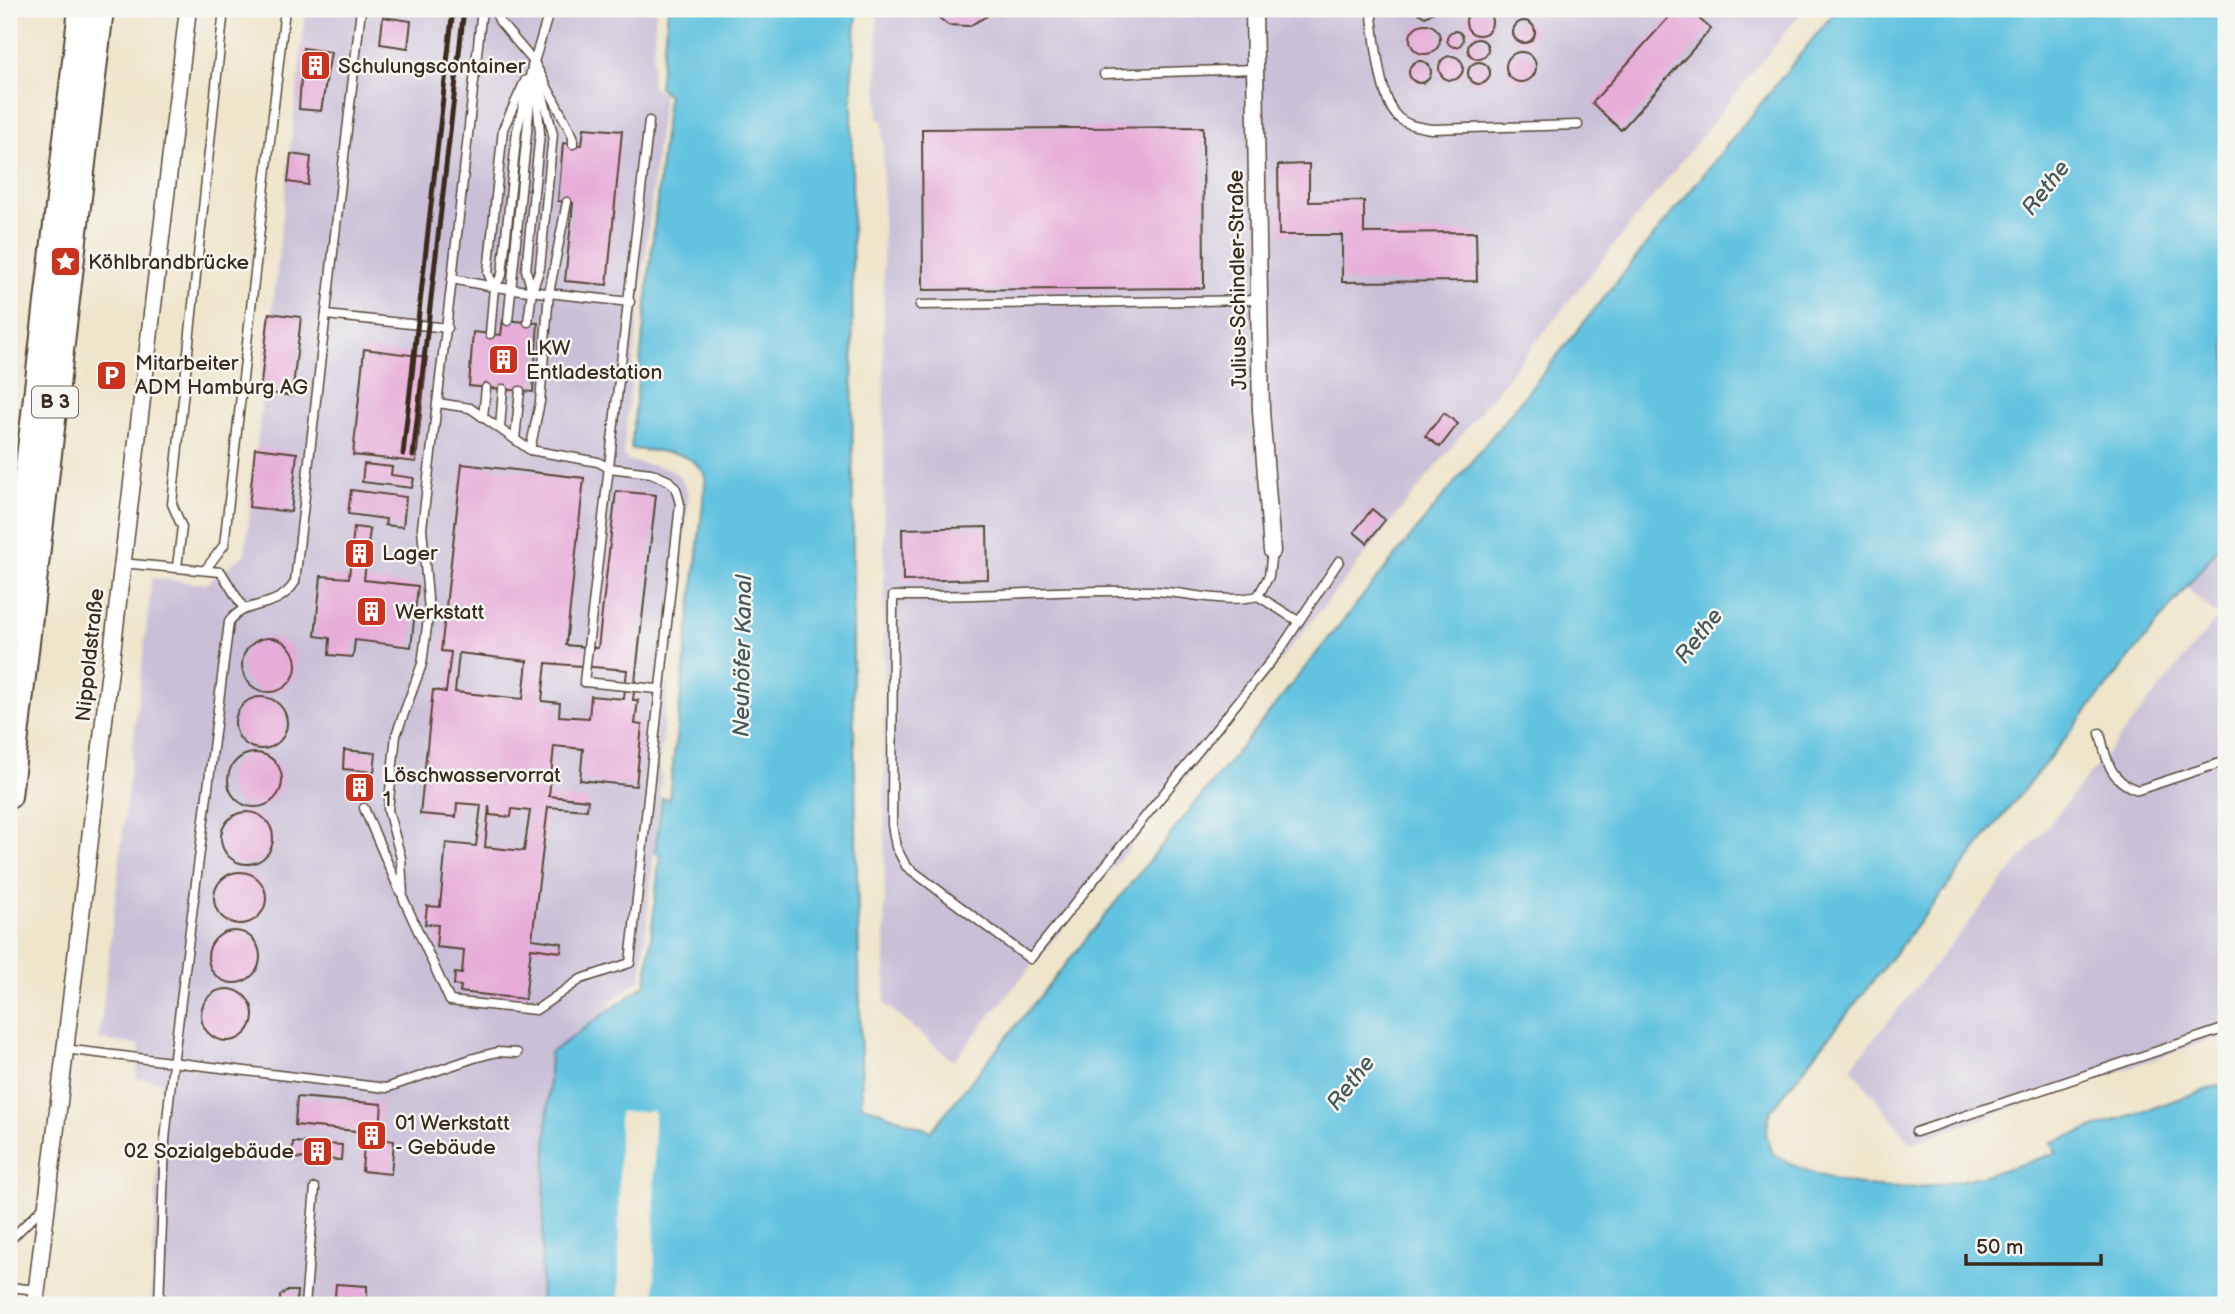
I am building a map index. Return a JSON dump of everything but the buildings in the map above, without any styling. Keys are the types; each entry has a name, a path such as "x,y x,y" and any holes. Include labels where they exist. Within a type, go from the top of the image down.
{"main road":[{"name":"B 3","path":"9,630 81,9"},
{"name":"B 3","path":"9,796 101,9"}],"street":[{"name":"Nippoldstraße","path":"36,1298 188,9"},
{"name":"Julius-Schindler-Straße","path":"1254,9 1261,411 1272,551"}],"lane":[{"path":"177,567 182,527 172,504 224,9"},
{"path":"205,570 224,545 285,9"},
{"path":"159,1305 165,1140 229,622 244,609 261,607 282,598 295,582 360,9"},
{"path":"403,898 401,858 388,810 396,735 415,689 426,637 429,611 422,528 448,328 482,9"},
{"path":"494,9 500,22 534,62 573,140"},
{"path":"494,287 502,275 517,131 550,9"},
{"path":"1371,9 1386,98 1398,118 1410,125 1431,129 1578,125"},
{"path":"490,334 494,287 488,273 503,129 534,62"},
{"path":"508,321 534,62"},
{"path":"532,291 526,270 540,133 534,62"},
{"path":"528,322 532,291 540,268 552,134 534,62"},
{"path":"1104,74 1255,69"},
{"path":"649,121 584,682 657,689"},
{"path":"530,450 540,402 549,293 567,202"},
{"path":"452,279 494,287 630,302"},
{"path":"920,305 1259,300"},
{"path":"326,315 448,328"},
{"path":"484,417 486,388"},
{"path":"500,428 503,389"},
{"path":"515,439 520,391"},
{"path":"364,808 450,1001 536,1010 581,979 630,963 657,689 680,504 676,489 669,481 651,473 609,468 598,462 530,450 470,408 438,403"},
{"path":"1258,596 1269,576 1272,551"},
{"path":"1298,621 1258,596 1238,601 1151,591 981,597 893,596 892,825 896,847 906,866 1030,959 1263,671 1298,621 1339,561"},
{"path":"121,563 221,572 244,609"},
{"path":"2100,733 2108,764 2115,778 2138,790 2226,761"},
{"path":"1916,1132 2226,1028"},
{"path":"64,1049 386,1088 496,1052 517,1053"},
{"path":"305,1305 315,1188"},
{"path":"9,1241 46,1203"},
{"path":"9,1287 36,1298"}],"shaded area":[{"path":"306,9 656,9 651,85 663,95 623,454 628,461 670,469 680,477 687,490 688,501 679,594 674,593 664,681 668,682 659,771 662,773 641,979 611,1001 610,1009 550,1053 540,1305 151,1305 161,1081 136,1078 140,1045 99,1040 152,578 206,584 245,554"},
{"path":"877,9 1804,9 1138,837 953,1061 885,1004 883,120 878,119"},
{"path":"2226,529 2226,1034 1911,1143 1851,1067 2218,617 2183,584"}],"water":[{"path":"668,9 857,9 852,76 853,688 862,1105 931,1131 1837,9 2226,9 2226,538 1770,1112 1766,1133 1773,1154 1809,1171 1845,1182 1879,1187 1913,1187 1983,1175 2056,1153 2052,1142 2226,1083 2226,1305 540,1305 550,1053 646,984 660,854 655,853 662,798 669,799 706,477 700,468 684,456 631,449 668,95 659,87"}],"pier":[{"path":"654,1111 655,1305 619,1305 619,1112"}],"railway":[{"path":"403,454 453,9"},
{"path":"413,456 464,9"}],"place":[{"name":"Schulungscontainer","path":"315,66"},
{"name":"Köhlbrandbrücke","path":"65,262"},
{"name":"LKW Entladestation","path":"503,360"},
{"name":"Mitarbeiter ADM Hamburg AG","path":"112,375"},
{"name":"Lager","path":"359,553"},
{"name":"Werkstatt","path":"372,612"},
{"name":"Löschwasservorrat 1","path":"360,787"},
{"name":"01 Werkstatt - Gebäude","path":"372,1135"},
{"name":"02 Sozialgebäude","path":"317,1151"}],"water label":[{"name":"Rethe","path":"2046,188"},
{"name":"Rethe","path":"1699,636"},
{"name":"Neuhöfer Kanal","path":"743,656"},
{"name":"Rethe","path":"1351,1083"}]}
